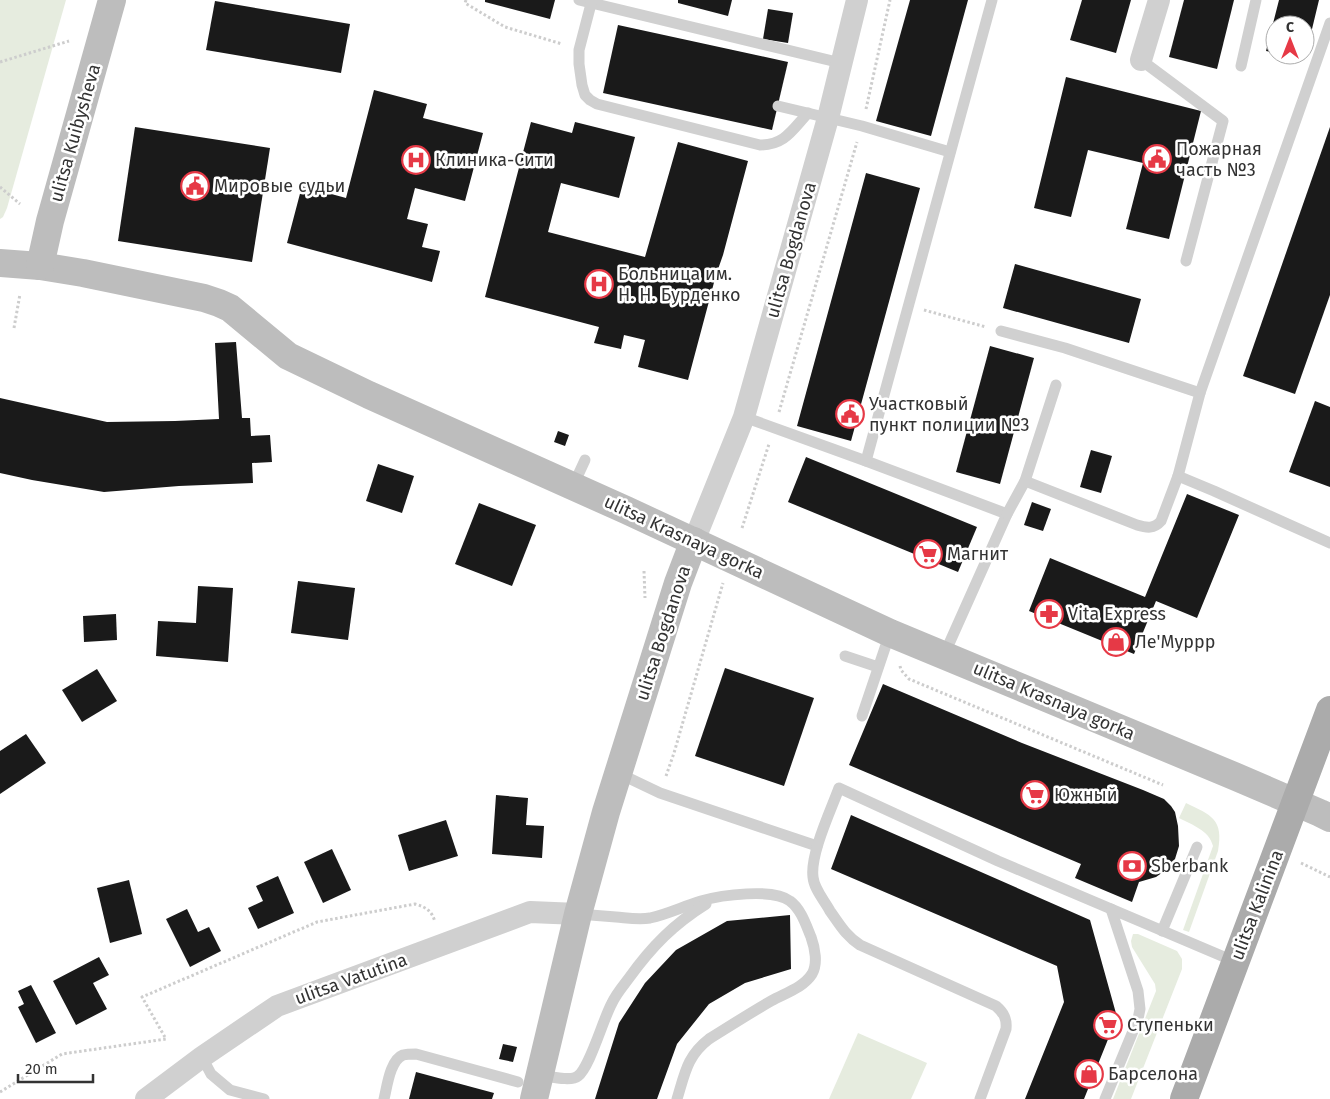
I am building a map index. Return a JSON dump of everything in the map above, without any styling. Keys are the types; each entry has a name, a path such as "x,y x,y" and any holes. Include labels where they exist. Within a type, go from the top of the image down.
{"main road":[{"name":"ulitsa Kuibysheva","path":"40,266 50,221 112,0"},
{"name":"ulitsa Krasnaya gorka","path":"0,263 40,266 102,277 219,302 234,311 288,356 369,395 694,541 890,633 1296,802 1330,818"},
{"name":"ulitsa Bogdanova","path":"531,1085 606,812 678,584 694,541"},
{"name":"ulitsa Kalinina","path":"1184,1099 1330,710"}],"street":[{"name":"ulitsa Bogdanova","path":"694,541 744,417 818,116 841,63 856,0"},
{"path":"1141,60 1159,0"},
{"name":"ulitsa Vatutina","path":"146,1099 202,1057 277,1006 530,912 578,914"}],"lane":[{"path":"579,0 592,1 841,63"},
{"path":"866,461 992,0"},
{"path":"1240,66 1256,0"},
{"path":"592,1 579,50 579,64 585,94 597,104 760,145 774,144 782,141 818,116"},
{"path":"1025,481 1137,525 1150,528 1161,521 1178,476 1200,393 1330,22"},
{"path":"1141,60 1223,121 1186,261"},
{"path":"778,106 862,126 950,152"},
{"path":"1001,331 1065,348 1200,393"},
{"path":"944,655 1007,514 1025,481 1056,385"},
{"path":"744,417 1007,514"},
{"path":"573,486 585,460"},
{"path":"1178,476 1214,490 1330,543"},
{"path":"862,716 890,633"},
{"path":"845,656 878,667"},
{"path":"618,773 660,793 817,846"},
{"path":"980,1099 1006,1029 1005,1015 996,1006 860,945 844,932 817,891 814,883 813,869 817,846 839,788 998,861 1236,962"},
{"path":"1162,931 1197,847"},
{"path":"578,914 640,919 650,918 703,900 762,893 778,895 790,901 800,914 814,947 815,966 813,972 800,986 771,1001 700,1046 693,1054 687,1066 677,1099"},
{"path":"384,1099 393,1064 403,1055 409,1054 416,1054 531,1085 572,1079 578,1076 586,1064 612,1002 644,956 673,927 716,898"},
{"path":"1105,1099 1138,1019 1140,1009 1138,992 1111,909"},
{"path":"202,1057 211,1074 230,1090 264,1099"}],"path":[{"path":"459,0 466,1 504,27 579,50"},
{"path":"742,528 775,428 862,126 890,0"},
{"path":"0,62 68,41"},
{"path":"0,187 20,204"},
{"path":"14,328 20,294"},
{"path":"909,306 1001,331"},
{"path":"660,793 674,753 725,578"},
{"path":"909,679 1163,785"},
{"path":"1301,863 1330,877"},
{"path":"0,1092 62,1054 166,1039 142,997 317,922 415,904 428,909 433,915 444,945"}],"shaded area":[{"path":"0,0 66,0 7,208 0,219"},
{"path":"1186,803 1209,815 1217,825 1219,832 1218,851 1189,932 1183,930 1213,846 1211,840 1204,832 1179,818"},
{"path":"1133,934 1138,934 1177,951 1182,959 1182,969 1131,1099 1113,1099 1156,991 1155,984 1132,947"},
{"path":"858,1033 927,1063 911,1099 829,1099"}],"building":[{"path":"485,0 555,0 550,19 485,2"},
{"path":"678,0 732,0 728,16 678,3"},
{"path":"910,0 968,0 931,136 876,121"},
{"path":"1082,0 1131,0 1116,53 1070,40"},
{"path":"1184,0 1234,0 1217,69 1169,57"},
{"path":"1279,0 1319,0 1315,17 1315,15 1275,15"},
{"path":"215,1 350,24 341,73 206,50"},
{"path":"768,9 793,13 788,43 763,39"},
{"path":"618,25 788,62 772,130 603,93"},
{"name":"Пожарная часть №3","path":"1066,77 1201,111 1169,239 1126,229 1143,163 1088,150 1071,217 1034,208"},
{"name":"Клиника-Сити","path":"374,90 427,104 423,118 483,133 465,201 415,188 407,219 428,224 422,247 440,251 432,282 287,243 302,186 346,198"},
{"path":"531,122 572,133 575,122 635,137 619,198 561,183 548,232 645,257 678,142 748,161 688,380 638,367 645,340 624,335 621,349 594,343 599,327 485,297"},
{"name":"Мировые судьи","path":"135,127 270,148 252,262 118,241"},
{"path":"1330,127 1330,295 1295,394 1243,376"},
{"path":"866,173 920,188 851,441 797,426"},
{"path":"1015,264 1141,299 1129,343 1003,308"},
{"path":"236,342 242,418 250,418 251,436 270,435 272,462 252,463 253,483 104,492 0,473 0,398 107,422 219,419 215,343"},
{"path":"990,346 1034,358 1000,484 956,472"},
{"path":"1315,401 1330,407 1330,487 1289,472"},
{"path":"558,431 569,435 565,446 554,442"},
{"path":"1091,450 1112,456 1101,493 1080,487"},
{"path":"806,457 977,527 958,572 788,502"},
{"path":"378,464 414,476 402,513 366,501"},
{"path":"1187,494 1239,515 1197,618 1156,601 1134,654 1029,611 1050,558 1145,597"},
{"path":"1032,502 1051,509 1043,531 1024,525"},
{"path":"479,503 536,525 512,586 455,564"},
{"path":"298,581 355,588 348,640 291,633"},
{"path":"198,586 233,588 228,662 156,656 158,621 196,623"},
{"path":"116,614 117,640 84,642 83,616"},
{"path":"725,668 814,698 784,786 695,756"},
{"path":"97,669 117,701 82,722 62,690"},
{"name":"Южный","path":"883,684 1022,743 1164,799 1175,812 1178,826 1179,846 1175,859 1166,870 1156,877 1139,882 1132,902 1075,878 1081,864 849,765"},
{"path":"26,734 46,763 0,794 0,751"},
{"path":"496,795 528,798 526,825 544,826 542,858 492,854"},
{"path":"851,815 1090,920 1117,1017 1084,1099 1025,1099 1064,1002 1057,966 831,869"},
{"path":"446,820 458,856 409,871 398,835"},
{"path":"332,849 351,890 323,903 304,862"},
{"path":"278,876 294,913 258,929 248,908 263,901 256,886"},
{"path":"129,880 142,934 110,943 97,888"},
{"path":"187,909 198,932 209,927 221,951 190,967 166,919"},
{"path":"790,915 791,969 745,983 709,1004 677,1044 657,1099 595,1099 619,1023 645,983 676,950 727,921"},
{"path":"99,957 109,975 93,983 107,1009 76,1025 53,981"},
{"path":"31,985 56,1033 36,1043 18,1007 24,1004 18,991"},
{"path":"503,1044 517,1047 513,1062 499,1059"},
{"path":"416,1072 494,1093 492,1099 409,1099"}],"place":[{"name":"Пожарная часть №3","path":"1157,159"},
{"name":"Клиника-Сити","path":"416,160"},
{"name":"Мировые судьи","path":"195,186"},
{"name":"Больница им. Н. Н. Бурденко","path":"599,284"},
{"name":"Участковый пункт полиции №3","path":"850,414"},
{"name":"Магнит","path":"928,554"},
{"name":"Vita Express","path":"1049,614"},
{"name":"Ле'Муррр","path":"1116,642"},
{"name":"Южный","path":"1035,795"},
{"name":"Sberbank","path":"1132,866"},
{"name":"Ступеньки","path":"1108,1025"},
{"name":"Барселона","path":"1089,1074"}]}
